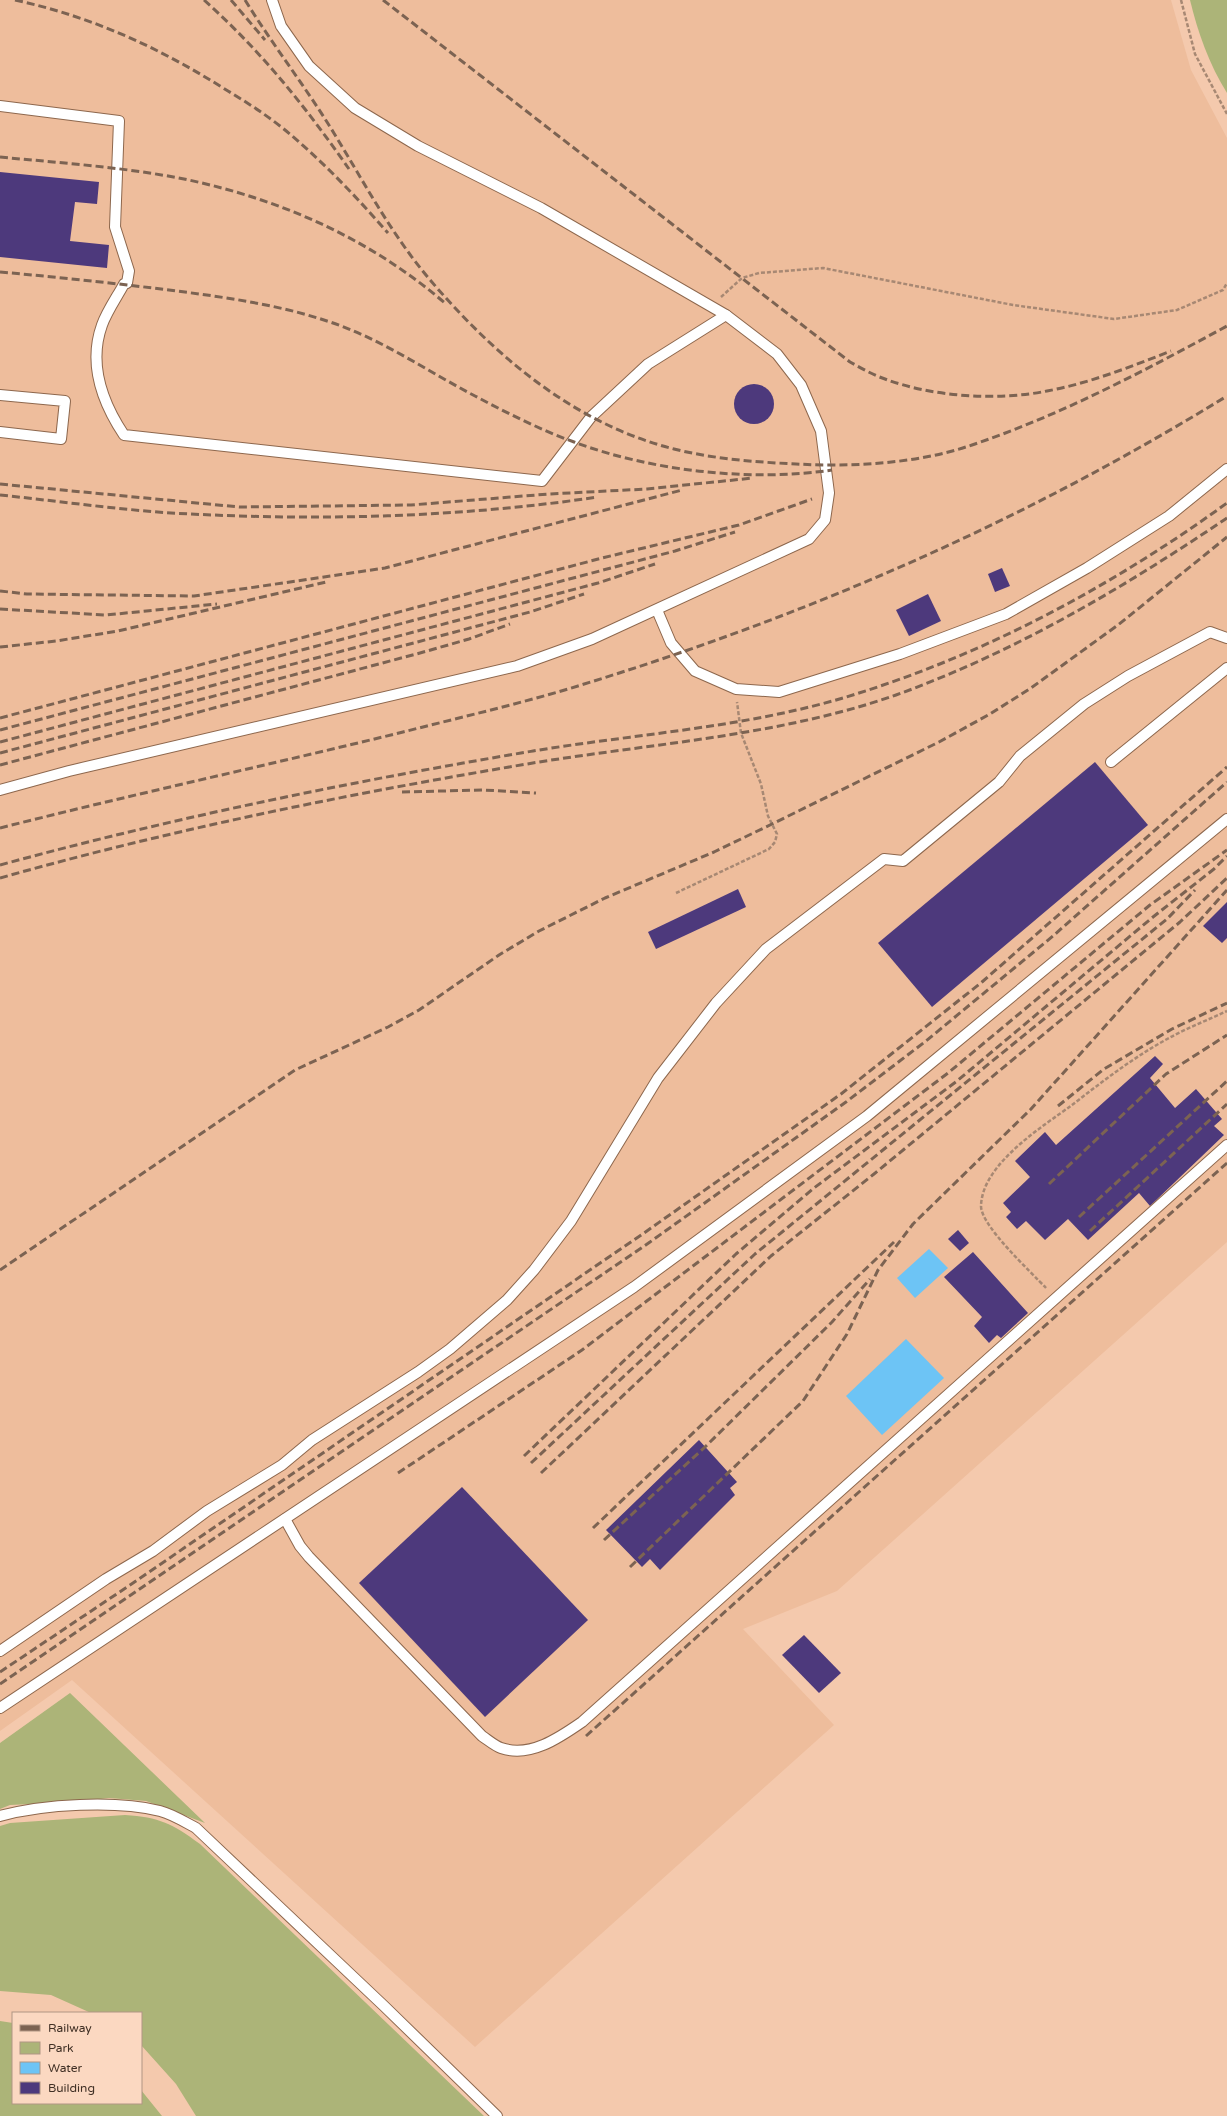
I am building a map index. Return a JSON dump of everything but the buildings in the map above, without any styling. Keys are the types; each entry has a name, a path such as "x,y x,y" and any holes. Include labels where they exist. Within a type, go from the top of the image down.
{"lane":[{"path":"0,790 69,771 518,666 592,639 809,539 825,520 829,493 821,431 801,385 777,354 726,315 541,208 418,146 355,108 309,66 281,26 272,0"},
{"path":"0,106 118,121 115,227 129,272 126,283 124,284 102,325 96,352 100,389 111,415 124,434 542,482 591,417 648,364 726,315"},
{"path":"0,395 65,401 61,439 0,432"},
{"path":"657,610 671,643 695,671 736,689 779,692 900,654 1006,614 1087,568 1169,516 1227,469"},
{"path":"0,1651 106,1579 153,1551 207,1511 282,1465 312,1440 418,1372 450,1349 507,1300 534,1270 571,1221 658,1078 716,1003 766,948 884,859 903,861 999,782 1020,756 1084,704 1128,676 1210,632 1227,638"},
{"path":"1111,762 1227,668"},
{"path":"0,1708 634,1287 867,1116 1227,818"},
{"path":"285,1519 300,1546 309,1557 482,1736 500,1748 518,1751 532,1749 557,1739 582,1722 1227,1145"},
{"path":"0,1816 20,1810 89,1805 137,1807 162,1811 196,1828 384,2006 497,2116"}],"path":[{"path":"1181,0 1195,54 1227,114"},
{"path":"710,306 742,278 759,273 823,268 1013,305 1114,319 1177,310 1223,290 1227,283"},
{"path":"676,893 769,849 775,842 777,834 768,816 761,784 741,732 736,689"},
{"path":"1056,1298 992,1230 985,1219 981,1207 983,1192 997,1167 1014,1149 1042,1125 1121,1067 1170,1037 1227,1011"}],"shaded area":[{"path":"0,0 1171,0 1191,70 1227,138 1227,1242 837,1591 743,1629 834,1725 475,2047 72,1680 0,1731"}],"green space":[{"path":"1190,0 1227,0 1227,93 1205,48"},
{"path":"70,1693 205,1823 146,1801 109,1798 76,1802 10,1805 0,1809 0,1743"},
{"path":"125,1815 157,1820 182,1831 200,1844 484,2116 196,2116 176,2084 142,2046 142,2012 89,2012 51,1995 0,1991 0,1826 10,1823"},
{"path":"0,2021 12,2023 12,2104 142,2104 142,2091 162,2116 0,2116"}],"water":[{"path":"929,1249 948,1268 915,1298 897,1278"},
{"path":"906,1339 944,1378 882,1435 846,1396"}],"railway":[{"path":"15,0 72,15 125,36 203,75 256,108 291,135 311,153 345,186 388,233"},
{"path":"204,0 225,19 263,59 299,101 349,169"},
{"path":"231,0 265,40"},
{"path":"245,0 327,122 402,243 431,281 456,309 482,336 510,361 540,384 571,405 603,423 638,438 674,449 719,458 765,462 840,465 884,463 929,456 972,445 1038,420 1133,376 1227,326"},
{"path":"383,0 850,362 876,376 924,390 965,396 1007,396 1047,391 1079,384 1125,369 1171,351"},
{"path":"0,157 138,171 220,187 255,198 289,210 355,241 387,260 446,304"},
{"path":"0,272 209,295 308,315 366,336 475,396 537,427 574,442 635,460 668,467 735,474 768,475 832,470"},
{"path":"0,828 465,716 568,689 655,661 824,599 907,564 989,526 1069,486 1149,442 1227,396"},
{"path":"0,484 239,507 411,505 549,494 647,489 753,478"},
{"path":"0,591 27,594 194,596 385,568 682,490"},
{"path":"0,495 171,513 278,517 385,516 438,513 545,504 598,497"},
{"path":"0,718 602,558 739,525 812,499"},
{"path":"0,865 132,831 265,801 533,751 738,722 819,705 908,676 957,657 1051,613 1141,561 1227,503"},
{"path":"0,878 133,843 268,812 539,762 764,729 853,709 896,695 940,678 1026,639 1067,617 1148,569 1227,518"},
{"path":"0,730 675,551 735,532"},
{"path":"0,1270 295,1070 388,1027 419,1010 499,955 539,931 605,898 714,852 939,742 990,714 1031,688 1118,625 1227,537"},
{"path":"0,742 598,583 655,564"},
{"path":"0,647 56,641 118,631 326,582"},
{"path":"0,753 530,612 584,594"},
{"path":"0,609 106,615 217,604"},
{"path":"0,765 420,653 469,639 510,624"},
{"path":"0,1672 133,1583 644,1233 841,1094 982,982 1227,767"},
{"path":"0,1684 650,1242 846,1102 926,1041 1053,936 1227,782"},
{"path":"402,792 483,790 536,793"},
{"path":"398,1473 582,1350 948,1073 1150,905 1227,850"},
{"path":"524,1456 736,1254 814,1188 957,1081 1153,917 1214,869 1227,856"},
{"path":"541,1473 771,1256 874,1174 1180,922 1227,878"},
{"path":"531,1463 755,1254 1167,919 1195,890"},
{"path":"630,1567 803,1401 847,1334 878,1270 913,1224 1031,1109 1227,890"},
{"path":"1058,1106 1104,1069 1172,1029 1227,1003"},
{"path":"1049,1184 1166,1074 1227,1035"},
{"path":"1079,1217 1227,1081"},
{"path":"1090,1231 1227,1104"},
{"path":"586,1736 1227,1163"},
{"path":"593,1528 894,1242"},
{"path":"604,1540 705,1447 832,1322 870,1279"}]}
